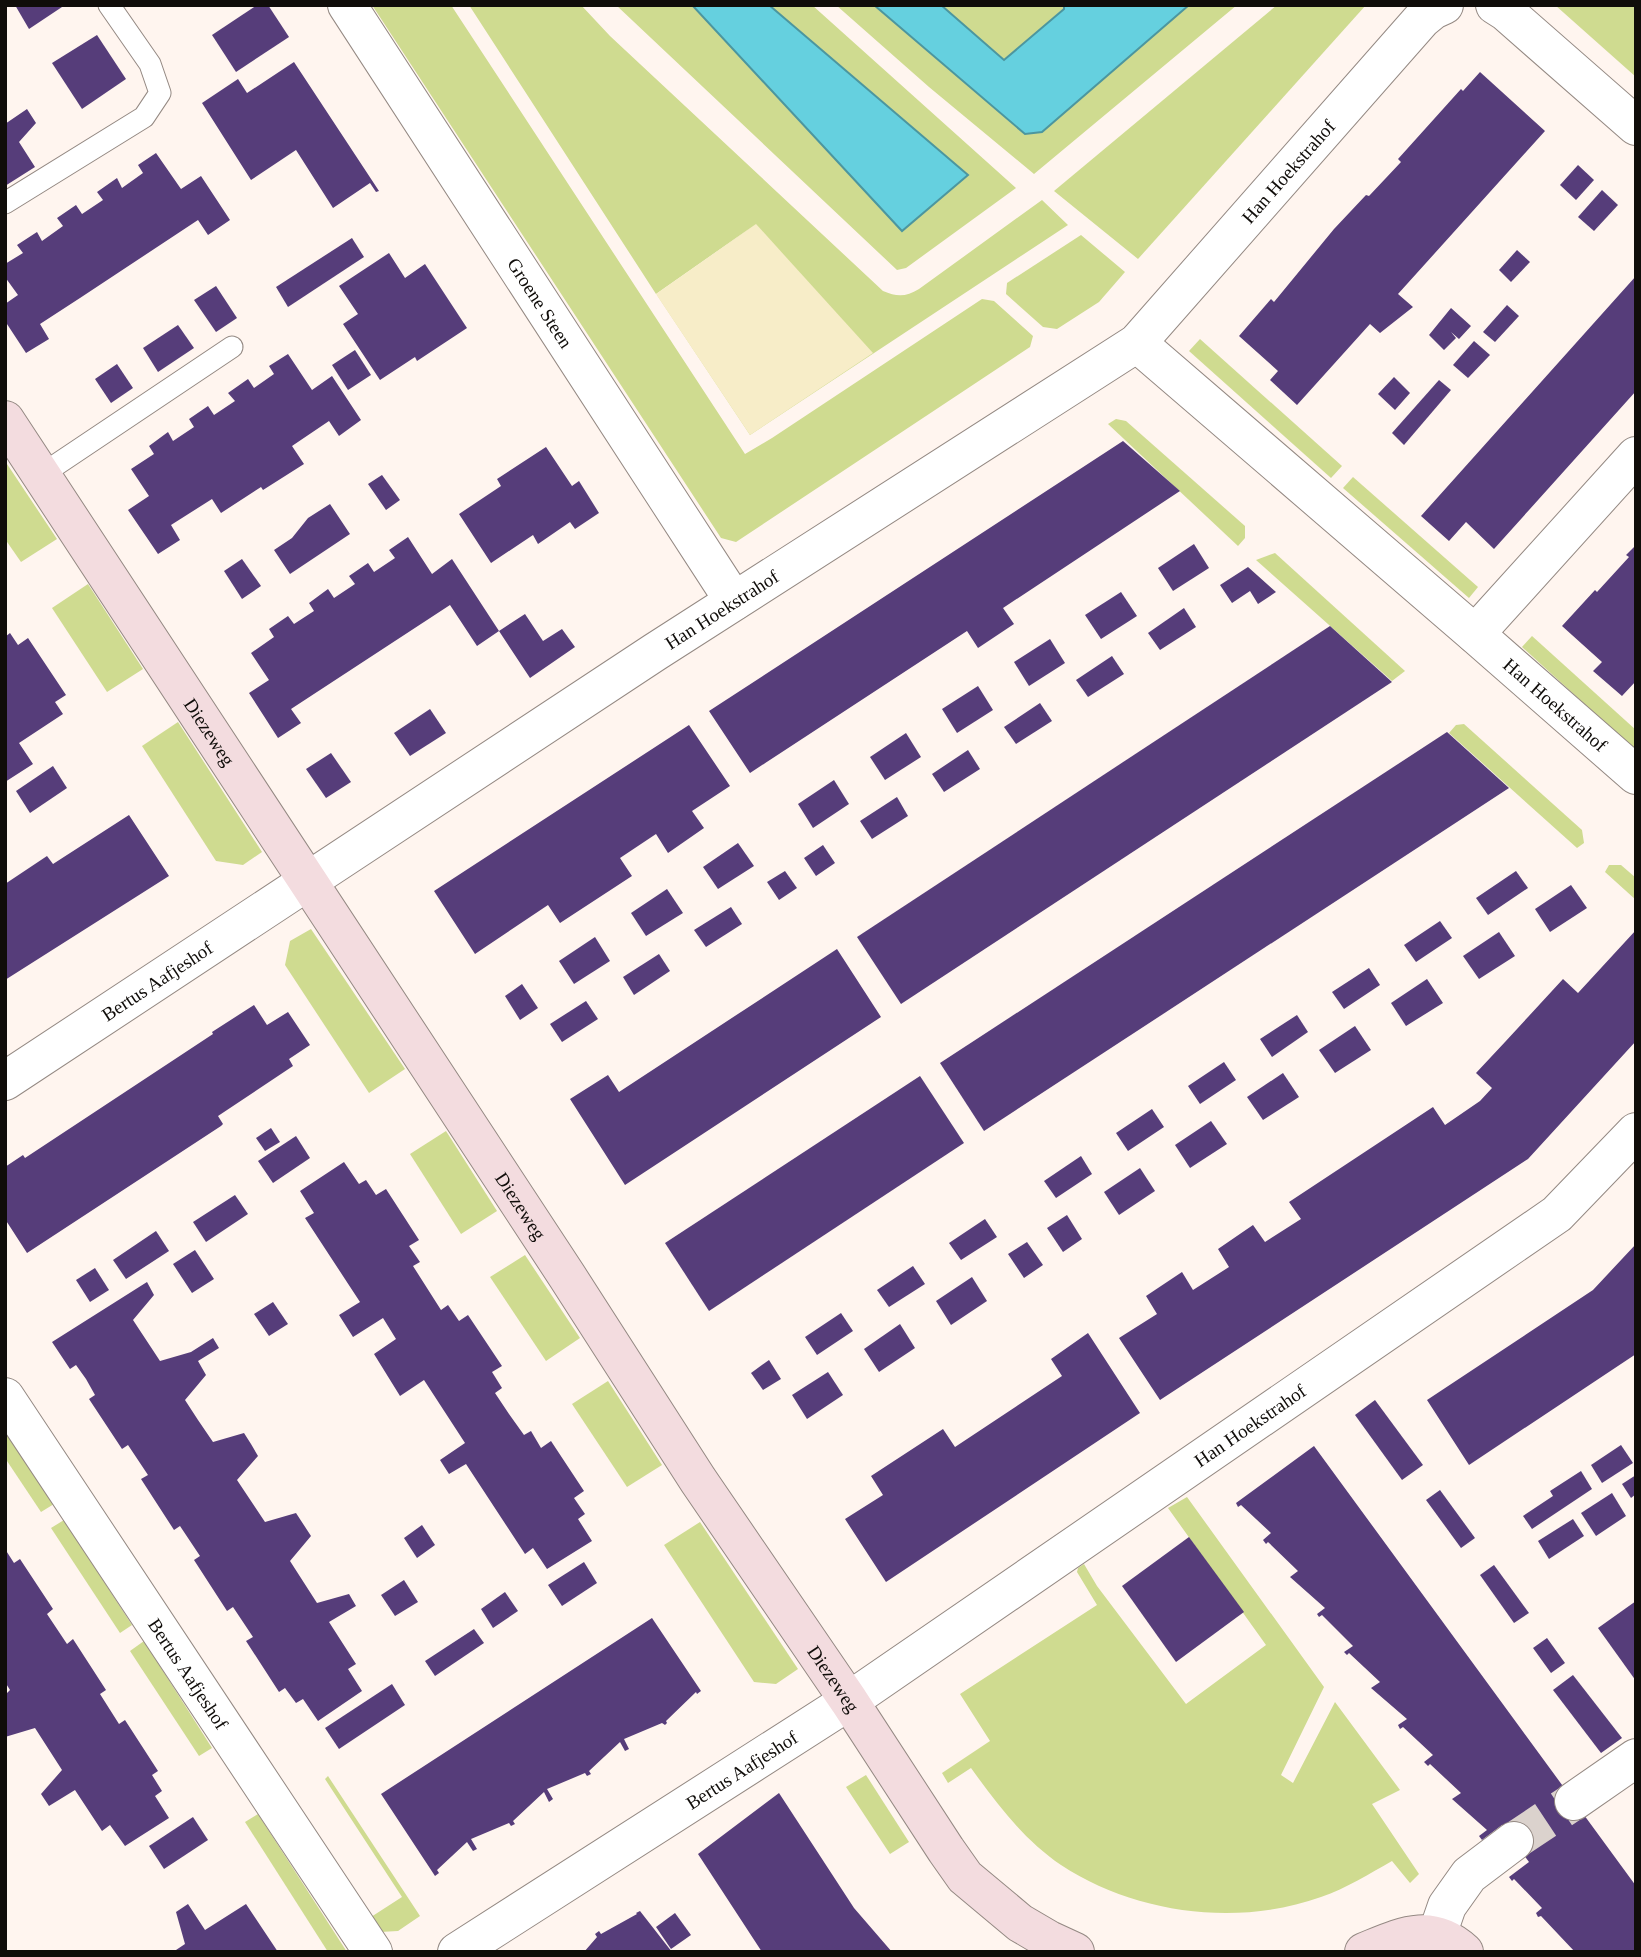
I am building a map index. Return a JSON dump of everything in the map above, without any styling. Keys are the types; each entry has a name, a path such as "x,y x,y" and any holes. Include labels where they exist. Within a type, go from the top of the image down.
{"street":[{"name":"Groene Steen","path":"347,5 734,601"},
{"name":"Han Hoekstrahof","path":"309,883 734,601 1137,343 1422,19 1444,5"},
{"path":"1495,5 1636,126"},
{"name":"Han Hoekstrahof","path":"1137,343 1636,775"},
{"name":"Diezeweg","path":"5,421 698,1480 849,1701 946,1850 965,1877 1020,1923 1075,1952"},
{"path":"1475,634 1636,456"},
{"name":"Bertus Aafjeshof","path":"5,1081 309,883"},
{"name":"Han Hoekstrahof","path":"849,1701 1558,1214 1636,1132"},
{"name":"Bertus Aafjeshof","path":"5,1397 373,1952"},
{"name":"Bertus Aafjeshof","path":"457,1952 849,1701"},
{"path":"1574,1801 1636,1758"},
{"path":"1364,1952 1403,1936 1420,1933 1451,1944 1447,1906 1469,1875 1514,1841"}],"lane":[{"path":"5,203 144,117 160,93 149,64 109,5"},
{"path":"41,475 232,347"}],"green space":[{"path":"372,5 451,5 745,454 982,299 994,301 1033,336 1030,347 736,542 721,538"},
{"path":"469,5 581,5 610,36 888,293 906,295 919,289 1042,200 1068,225 750,435 657,295 756,224 656,294"},
{"path":"616,5 692,5 902,231 968,175 769,5 812,5 1016,188 906,268 897,270"},
{"path":"836,5 874,5 1026,134 1042,132 1189,5 1237,5 1034,174"},
{"path":"941,5 1064,5 1064,8 1004,61"},
{"path":"1277,5 1366,5 1138,259 1054,191"},
{"path":"1555,5 1636,5 1636,77"},
{"path":"1081,235 1125,272 1099,302 1057,329 1043,327 1006,294 1007,283"},
{"path":"1200,339 1342,466 1331,478 1189,351"},
{"path":"1116,419 1126,421 1245,526 1245,538 1238,546 1108,424"},
{"path":"5,461 57,539 21,562 5,539"},
{"path":"1353,477 1478,587 1469,598 1343,488"},
{"path":"1275,553 1405,671 1392,681 1256,560"},
{"path":"88,584 143,669 107,692 52,608"},
{"path":"1532,636 1636,730 1636,751 1522,647"},
{"path":"178,722 262,852 243,865 216,861 142,746"},
{"path":"1464,724 1582,830 1584,843 1577,848 1449,733 1456,725"},
{"path":"1609,865 1621,865 1636,878 1636,900 1605,872"},
{"path":"311,929 405,1069 369,1093 285,965 290,941"},
{"path":"446,1131 497,1211 461,1234 410,1154"},
{"path":"525,1255 580,1338 546,1361 490,1277"},
{"path":"608,1381 662,1465 627,1487 572,1404"},
{"path":"5,1430 54,1504 41,1512 5,1458"},
{"path":"1187,1497 1324,1687 1281,1775 1293,1783 1335,1702 1400,1790 1372,1804 1419,1874 1410,1883 1392,1861 1340,1889 1289,1906 1256,1912 1222,1913 1154,1905 1090,1882 1061,1865 1012,1821 971,1768 948,1783 942,1773 990,1741 960,1694 1097,1605 1077,1572 1084,1564 1097,1586 1186,1704 1266,1645 1168,1508"},
{"path":"64,1520 132,1625 120,1633 51,1528"},
{"path":"700,1522 798,1669 776,1684 754,1682 664,1545"},
{"path":"144,1641 212,1748 199,1756 130,1651"},
{"path":"866,1775 909,1842 890,1854 846,1787"},
{"path":"328,1776 420,1916 398,1931 380,1932 371,1917 402,1897 325,1779"},
{"path":"258,1814 347,1952 328,1952 245,1822"}],"sand":[{"path":"756,224 873,353 750,435 656,294"}],"water":[{"path":"692,5 769,5 968,175 902,231"},
{"path":"874,5 941,5 1004,60 1064,9 1064,5 1189,5 1042,132 1025,134"}],"building":[{"path":"15,5 65,5 29,29"},
{"path":"257,5 268,5 289,37 236,72 212,35"},
{"path":"97,35 126,79 82,109 52,63"},
{"path":"294,62 379,191 376,192 370,183 333,208 296,150 251,180 202,103 238,79 247,93"},
{"path":"1480,72 1545,131 1398,294 1413,307 1380,333 1370,324 1297,405 1270,380 1278,371 1239,336 1271,299 1274,302 1334,229 1401,162 1398,159 1461,89 1463,91"},
{"path":"27,109 36,123 19,142 35,167 5,186 5,124"},
{"path":"156,153 181,189 201,176 230,220 208,235 198,220 40,324 49,339 26,353 5,321 5,304 18,295 5,277 5,264 23,253 17,245 37,232 42,241 63,226 57,218 76,205 82,214 103,200 97,192 117,178 122,188 143,173 138,165"},
{"path":"1578,165 1594,180 1576,200 1560,185"},
{"path":"1602,190 1618,205 1594,231 1578,217"},
{"path":"352,238 364,257 288,307 276,287"},
{"path":"1517,250 1530,262 1511,282 1499,270"},
{"path":"389,253 405,278 425,264 467,328 417,361 415,357 380,380 343,324 358,314 339,286"},
{"path":"1636,276 1636,391 1494,549 1466,522 1449,541 1421,516"},
{"path":"216,286 237,318 216,332 194,300"},
{"path":"1507,305 1519,316 1495,342 1483,332"},
{"path":"1451,308 1471,326 1459,339 1451,332 1456,338 1444,350 1429,335"},
{"path":"178,325 194,348 158,372 143,348"},
{"path":"1474,341 1490,355 1468,378 1453,365"},
{"path":"355,350 371,375 348,390 332,365"},
{"path":"288,354 312,390 332,376 361,420 339,436 329,421 292,446 304,464 221,513 212,499 171,525 180,540 158,554 128,510 149,496 131,469 154,454 149,446 168,432 173,441 194,427 189,419 208,406 214,415 235,401 228,393 248,379 254,388 274,374 269,366"},
{"path":"117,364 133,388 111,403 95,379"},
{"path":"1394,377 1410,393 1395,410 1378,394"},
{"path":"1439,380 1451,390 1404,445 1392,433"},
{"path":"1123,441 1180,491 1003,608 1014,624 978,648 967,631 750,773 709,711"},
{"path":"546,447 572,486 579,481 599,513 575,529 570,522 538,544 533,535 491,563 459,514 501,486 497,479"},
{"path":"382,475 400,500 386,510 368,484"},
{"path":"330,504 350,534 290,574 274,550 292,538 308,518"},
{"path":"408,537 432,574 452,559 499,631 477,646 450,605 291,709 301,723 278,738 249,693 269,680 251,653 274,637 269,629 288,616 294,624 314,611 309,603 328,589 334,598 355,584 349,576 368,563 374,572 395,558 389,550"},
{"path":"1194,544 1209,568 1173,591 1158,568"},
{"path":"1636,545 1636,681 1622,696 1593,671 1602,662 1562,626 1629,557 1626,555"},
{"path":"242,559 261,586 242,599 224,571"},
{"path":"1248,567 1276,592 1258,604 1250,591 1232,603 1220,585"},
{"path":"1121,592 1137,616 1101,639 1085,615"},
{"path":"1184,608 1196,627 1160,650 1148,633"},
{"path":"525,614 543,641 562,629 575,647 530,678 499,631"},
{"path":"1330,626 1392,682 901,1004 857,937"},
{"path":"10,633 18,645 28,638 66,695 55,702 63,714 19,743 33,764 5,782 5,637"},
{"path":"1050,639 1065,663 1029,686 1014,662"},
{"path":"1112,656 1124,674 1088,697 1076,680"},
{"path":"978,686 993,710 957,733 942,709"},
{"path":"1040,703 1052,721 1016,744 1004,727"},
{"path":"430,709 446,733 410,756 394,733"},
{"path":"689,725 730,786 692,811 704,828 668,853 656,834 620,858 632,876 560,923 548,905 475,954 434,891"},
{"path":"1447,732 1509,788 984,1131 940,1063"},
{"path":"906,733 921,757 885,780 870,757"},
{"path":"968,750 980,769 944,792 932,774"},
{"path":"331,753 351,782 326,798 306,769"},
{"path":"53,766 67,788 30,813 16,791"},
{"path":"834,780 849,804 813,828 798,804"},
{"path":"897,797 908,816 872,839 860,821"},
{"path":"129,815 169,876 5,980 5,884 47,856 53,864"},
{"path":"738,843 754,866 718,889 703,867"},
{"path":"823,845 835,863 816,876 804,858"},
{"path":"785,871 797,888 779,900 767,882"},
{"path":"1516,871 1528,888 1488,915 1476,898"},
{"path":"1571,885 1587,908 1550,932 1535,909"},
{"path":"667,889 683,913 646,936 631,913"},
{"path":"731,907 742,924 706,947 694,930"},
{"path":"1440,921 1452,938 1416,962 1404,945"},
{"path":"1636,930 1636,1041 1528,1159 1160,1400 1119,1338 1157,1314 1146,1296 1182,1272 1193,1290 1229,1267 1218,1249 1253,1225 1265,1242 1301,1219 1289,1202 1433,1107 1445,1125 1480,1101 1492,1088 1476,1073 1563,979 1578,993"},
{"path":"1499,932 1515,956 1479,979 1463,956"},
{"path":"595,937 610,961 574,984 559,961"},
{"path":"837,949 881,1017 625,1185 570,1099 608,1075 619,1092"},
{"path":"659,954 670,971 634,995 623,977"},
{"path":"1369,968 1380,985 1344,1009 1332,992"},
{"path":"1427,979 1443,1003 1406,1026 1391,1003"},
{"path":"522,984 538,1008 520,1020 505,996"},
{"path":"586,1001 598,1019 562,1042 550,1024"},
{"path":"254,1005 267,1025 288,1012 310,1045 289,1059 293,1066 218,1116 223,1124 221,1126 27,1253 5,1219 5,1167 23,1155 25,1158"},
{"path":"1297,1015 1308,1032 1272,1057 1260,1039"},
{"path":"1355,1026 1371,1050 1335,1073 1319,1050"},
{"path":"1224,1062 1236,1080 1200,1104 1188,1086"},
{"path":"1283,1073 1299,1097 1263,1120 1247,1097"},
{"path":"920,1076 964,1143 709,1311 665,1243"},
{"path":"1152,1109 1164,1127 1128,1151 1116,1133"},
{"path":"1211,1121 1227,1144 1190,1168 1175,1145"},
{"path":"271,1128 280,1142 265,1151 256,1138"},
{"path":"296,1136 310,1158 273,1183 258,1161"},
{"path":"1081,1156 1092,1174 1056,1198 1044,1181"},
{"path":"344,1162 359,1184 366,1180 376,1195 386,1189 419,1240 409,1246 420,1262 413,1266 441,1310 448,1305 459,1321 468,1315 502,1366 492,1372 502,1388 495,1393 524,1435 531,1431 541,1448 551,1441 584,1491 574,1498 585,1514 578,1519 592,1541 547,1569 533,1548 525,1554 466,1464 449,1474 440,1460 465,1443 424,1380 400,1396 374,1354 396,1339 383,1318 353,1337 339,1315 360,1302 305,1218 314,1213 300,1191"},
{"path":"1140,1168 1155,1191 1119,1215 1104,1192"},
{"path":"235,1195 248,1214 206,1242 193,1222"},
{"path":"1067,1215 1082,1239 1063,1252 1047,1228"},
{"path":"985,1219 997,1237 961,1260 949,1243"},
{"path":"156,1231 169,1251 126,1279 113,1260"},
{"path":"1027,1242 1043,1265 1024,1278 1008,1254"},
{"path":"1636,1244 1636,1354 1469,1465 1427,1400 1593,1290"},
{"path":"195,1250 214,1279 192,1293 173,1264"},
{"path":"913,1266 925,1284 889,1307 877,1290"},
{"path":"95,1268 109,1290 90,1302 76,1280"},
{"path":"972,1277 987,1301 951,1325 936,1301"},
{"path":"147,1282 154,1295 133,1320 160,1361 191,1352 213,1338 219,1348 198,1361 206,1375 185,1400 213,1442 244,1433 258,1456 237,1480 265,1522 296,1513 311,1536 290,1561 317,1603 349,1594 356,1606 329,1622 356,1664 348,1669 362,1691 318,1721 303,1699 296,1703 285,1688 279,1692 246,1641 253,1637 233,1607 227,1611 194,1560 200,1556 180,1526 174,1530 141,1479 148,1475 128,1445 122,1449 89,1399 95,1395 86,1379 76,1365 70,1369 52,1342"},
{"path":"273,1302 288,1324 269,1336 254,1314"},
{"path":"841,1313 853,1331 817,1355 805,1337"},
{"path":"900,1324 915,1348 879,1372 864,1349"},
{"path":"1088,1333 1140,1413 886,1582 845,1519 883,1495 871,1476 943,1429 955,1447 1062,1376 1051,1359"},
{"path":"769,1360 781,1379 763,1390 751,1373"},
{"path":"828,1372 843,1395 807,1419 792,1395"},
{"path":"1375,1400 1423,1465 1402,1480 1355,1415"},
{"path":"1621,1445 1633,1463 1602,1483 1591,1465"},
{"path":"1314,1446 1636,1886 1636,1952 1575,1952 1541,1916 1538,1917 1536,1913 1542,1908 1509,1877 1529,1862 1502,1825 1482,1840 1479,1836 1487,1830 1452,1799 1461,1793 1430,1764 1428,1766 1424,1762 1433,1755 1403,1727 1400,1729 1398,1725 1407,1719 1371,1688 1380,1682 1349,1653 1347,1655 1344,1652 1353,1646 1322,1615 1319,1617 1317,1614 1325,1608 1290,1577 1298,1571 1263,1540 1271,1533 1241,1505 1238,1507 1236,1503"},
{"path":"1581,1471 1592,1489 1532,1529 1523,1516 1553,1496 1550,1491"},
{"path":"1636,1475 1636,1494 1631,1498 1622,1484"},
{"path":"1440,1490 1475,1538 1461,1548 1426,1500"},
{"path":"1612,1493 1626,1516 1596,1536 1581,1513"},
{"path":"1573,1519 1584,1536 1549,1559 1538,1541"},
{"path":"422,1525 435,1545 417,1558 404,1538"},
{"path":"1189,1537 1244,1612 1176,1662 1122,1586"},
{"path":"5,1549 14,1563 20,1559 53,1609 47,1614 67,1644 73,1639 106,1690 100,1694 119,1724 125,1720 158,1771 152,1775 162,1791 155,1796 169,1818 125,1846 110,1825 102,1831 75,1790 49,1806 41,1794 62,1770 35,1728 5,1737 5,1695 10,1690 5,1682"},
{"path":"584,1562 597,1583 562,1606 548,1585"},
{"path":"1494,1565 1529,1613 1514,1623 1480,1575"},
{"path":"404,1580 418,1602 395,1616 381,1595"},
{"path":"505,1592 518,1611 493,1628 481,1609"},
{"path":"1636,1601 1636,1681 1598,1628"},
{"path":"652,1618 701,1691 697,1694 696,1692 665,1725 662,1723 624,1739 629,1749 625,1751 620,1742 589,1771 591,1774 587,1776 585,1773 547,1789 553,1799 549,1802 544,1792 513,1821 515,1824 511,1826 509,1823 471,1839 477,1849 473,1851 467,1842 437,1870 439,1873 435,1876 381,1794"},
{"path":"474,1629 484,1643 435,1676 425,1661"},
{"path":"1547,1638 1565,1663 1551,1673 1533,1648"},
{"path":"1573,1675 1622,1738 1601,1753 1553,1690"},
{"path":"392,1684 405,1705 339,1749 325,1728"},
{"path":"779,1793 854,1908 892,1952 762,1952 698,1854"},
{"path":"193,1817 208,1840 164,1869 149,1846"},
{"path":"188,1904 205,1930 246,1904 278,1952 173,1952 185,1944 176,1912"},
{"path":"640,1911 672,1952 584,1952 599,1931 601,1934"},
{"path":"675,1913 691,1935 671,1949 656,1927"}],"tunnel":[{"path":"1514,1841 1574,1801"}]}
